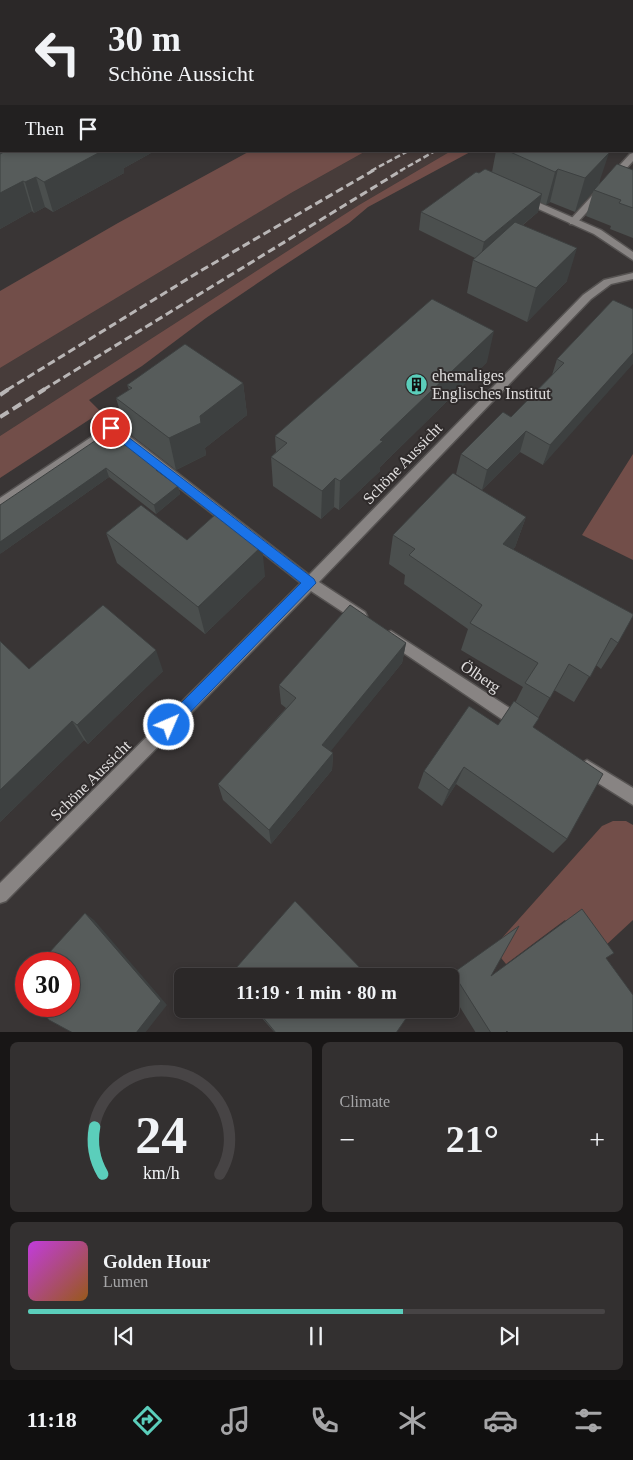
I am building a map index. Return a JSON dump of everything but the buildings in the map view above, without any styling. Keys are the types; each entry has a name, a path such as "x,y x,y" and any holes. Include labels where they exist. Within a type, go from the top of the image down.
{"street":[{"path":"573,222 633,156"},
{"path":"514,195 573,222 623,248 633,257"},
{"name":"Schöne Aussicht","path":"0,895 310,583 592,291 611,280 633,276"},
{"path":"0,504 111,428 310,583"},
{"name":"Ölberg","path":"310,583 533,732"},
{"path":"573,759 633,797"}],"shaded area":[{"path":"248,152 364,152 291,193 0,368 0,291 118,223"},
{"path":"364,152 449,152 359,205 0,436 0,368 291,193"},
{"path":"449,152 470,152 368,207 349,223 206,318 142,366 89,400 101,412 0,478 0,436 359,205"},
{"path":"633,454 633,560 582,535"},
{"path":"613,821 626,821 633,825 633,920 592,958 565,920 506,964 493,948 602,826"}],"railway":[{"path":"371,171 406,152"},
{"path":"400,171 433,152"},
{"path":"7,390 202,270 374,170"},
{"path":"43,390 402,170"},
{"path":"0,395 9,389"},
{"path":"0,417 45,389"}],"place":[{"name":"ehemaliges Englisches Institut","path":"416,384"}],"route":[{"path":"111,428 310,583 169,725"}]}
